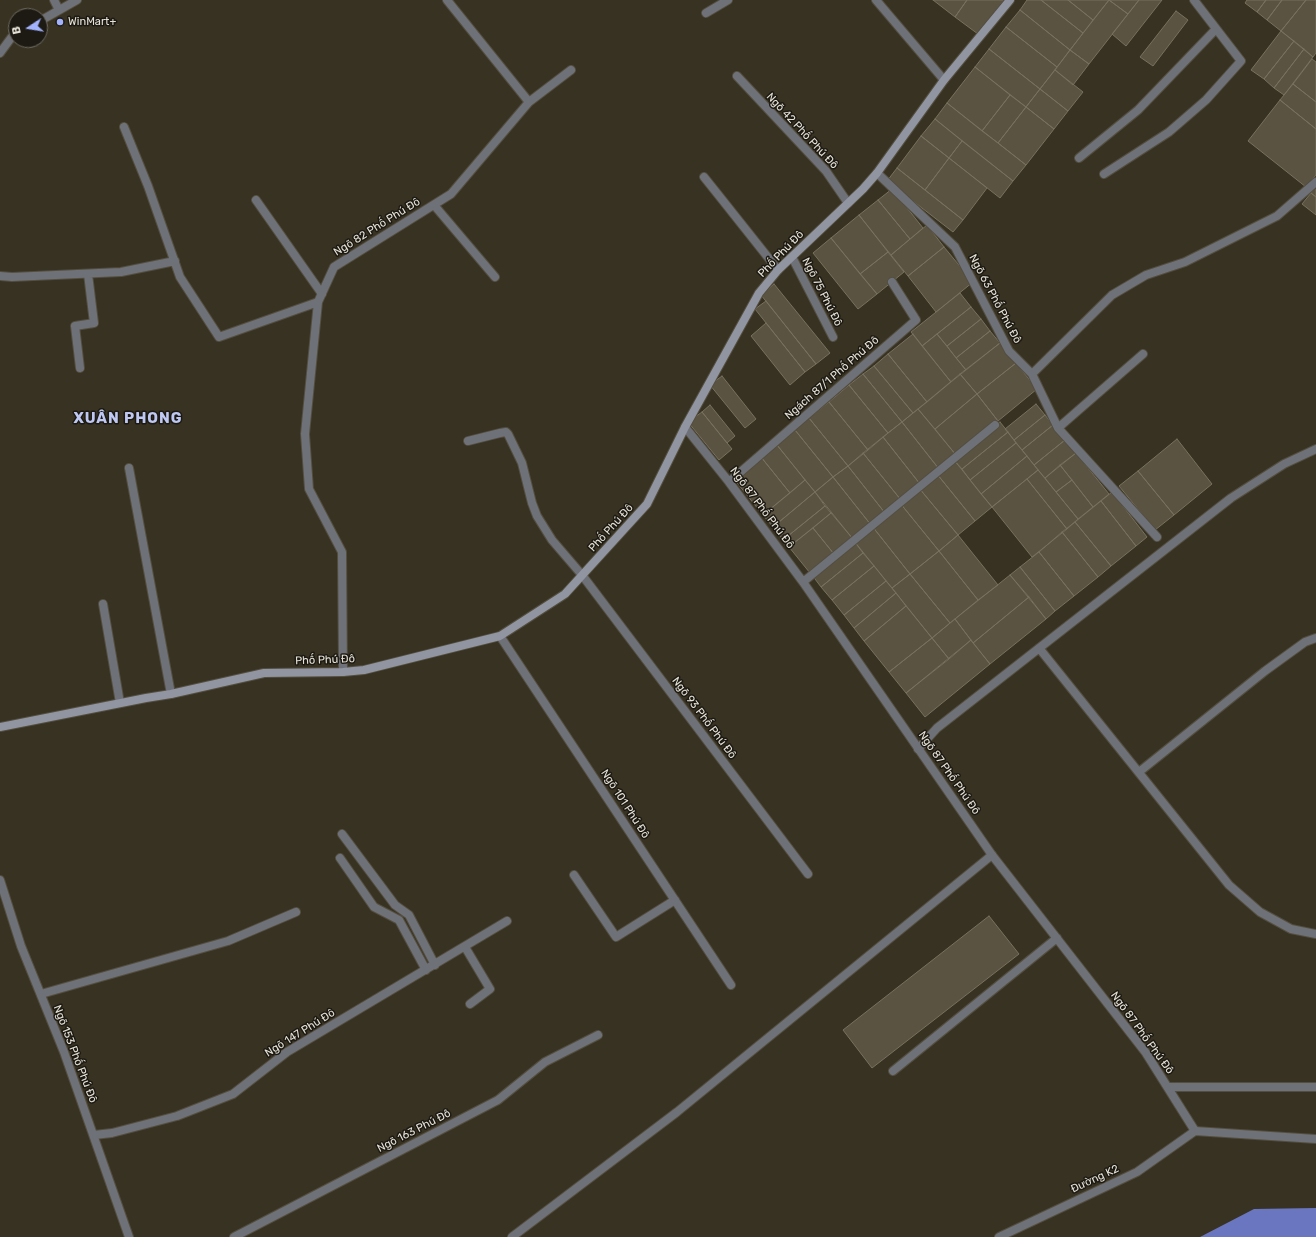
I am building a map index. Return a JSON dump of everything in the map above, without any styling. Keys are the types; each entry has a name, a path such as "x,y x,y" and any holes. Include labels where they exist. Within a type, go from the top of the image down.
{"street":[{"path":"54,0 59,10"},
{"path":"48,16 77,0"},
{"path":"447,0 529,102"},
{"path":"706,13 728,0"},
{"path":"876,0 944,80"},
{"name":"Phố Phú Đô","path":"0,727 172,694 264,673 343,672 364,670 500,636 565,594 647,504 685,427 759,293 778,270 877,173 944,80 1010,0"},
{"path":"1104,174 1169,132 1206,100 1242,61 1194,0"},
{"path":"1079,158 1138,110 1216,29"},
{"path":"0,53 8,42"},
{"name":"Ngõ 82 Phố Phú Đô","path":"343,672 342,552 308,489 305,434 318,302 334,267 451,194 529,102 571,70"},
{"name":"Ngõ 42 Phố Phú Đô","path":"737,76 826,171 848,203"},
{"path":"124,126 148,186 180,277 219,337 318,302"},
{"name":"Ngõ 63 Phố Phú Đô","path":"877,173 955,247 1009,351 1032,374 1058,428 1157,538"},
{"path":"704,178 778,270"},
{"path":"1032,374 1112,295 1146,275 1185,262 1277,216 1316,182"},
{"path":"256,200 322,294"},
{"path":"434,205 495,277"},
{"name":"Ngõ 75 Phú Đô","path":"792,257 833,337"},
{"path":"0,276 12,277 121,272 175,261"},
{"path":"80,368 75,326 94,323 88,274"},
{"name":"Ngách 87/1 Phố Phú Đô","path":"729,482 916,320 892,282"},
{"path":"1058,428 1143,354"},
{"path":"803,582 995,425"},
{"name":"Ngõ 87 Phố Phú Đô","path":"685,427 729,482 803,582 992,855 1146,1053 1195,1131"},
{"name":"Ngõ 93 Phố Phú Đô","path":"468,440 506,432 508,434 522,463 532,503 537,516 552,540 582,575 808,874"},
{"path":"918,749 937,728 1231,498 1284,464 1316,449"},
{"path":"129,468 172,694"},
{"path":"103,604 120,703"},
{"name":"Ngõ 101 Phú Đô","path":"500,636 731,985"},
{"path":"1139,772 1265,671 1305,642 1316,638"},
{"path":"1039,648 1224,879 1260,912 1291,929 1316,934"},
{"path":"342,834 395,905 409,915 435,965"},
{"path":"512,1237 677,1112 992,855"},
{"path":"340,858 374,907 399,920 426,970"},
{"path":"574,875 616,937 675,900"},
{"name":"Ngõ 153 Phố Phú Đô","path":"0,880 22,946 64,1052 94,1135 129,1237"},
{"path":"41,994 228,941 296,912"},
{"name":"Ngõ 147 Phú Đô","path":"94,1135 112,1133 177,1116 233,1094 287,1052 507,921"},
{"path":"893,1072 1057,938"},
{"path":"465,947 490,989 470,1004"},
{"name":"Ngõ 163 Phú Đô","path":"234,1237 498,1100 545,1062 598,1034"},
{"path":"1168,1087 1316,1087"},
{"path":"1195,1131 1316,1139"},
{"name":"Đường K2","path":"999,1237 1137,1172 1195,1131"}],"water":[{"path":"1316,1208 1316,1237 1200,1237 1254,1209"}],"building":[{"path":"933,0 967,0 955,17"},
{"path":"967,0 1004,0 978,34 955,17"},
{"path":"1027,0 1041,0 1083,33 1070,50 1020,10"},
{"path":"1041,0 1068,0 1093,20 1083,33"},
{"path":"1068,0 1109,0 1093,20"},
{"path":"1109,0 1128,14 1089,64 1070,50"},
{"path":"1109,0 1139,0 1128,14"},
{"path":"1139,0 1162,0 1126,46 1112,34"},
{"path":"1247,0 1266,0 1257,12 1245,3"},
{"path":"1266,0 1282,0 1267,20 1257,12"},
{"path":"1282,0 1306,0 1281,31 1267,20"},
{"path":"1306,0 1316,0 1316,53 1313,57 1281,31"},
{"path":"1020,10 1070,50 1057,67 1006,27"},
{"path":"1176,11 1188,20 1153,66 1140,57"},
{"path":"1006,27 1057,67 1040,89 989,49"},
{"path":"1281,31 1294,41 1264,79 1251,70"},
{"path":"1294,41 1304,49 1274,88 1264,79"},
{"path":"989,49 1040,89 1026,107 975,67"},
{"path":"1304,49 1313,57 1284,95 1274,88"},
{"path":"1070,50 1089,64 1073,85 1055,70"},
{"path":"1312,59 1316,62 1316,102 1293,84"},
{"path":"975,67 1010,95 982,131 947,103"},
{"path":"1055,70 1083,92 1068,111 1040,89"},
{"path":"1293,84 1316,102 1316,129 1280,100"},
{"path":"1040,89 1068,111 1054,129 1026,107"},
{"path":"1010,95 1026,107 998,143 982,131"},
{"path":"1280,100 1316,129 1316,175 1306,187 1248,141"},
{"path":"947,103 1026,165 1013,181 935,119"},
{"path":"1026,107 1054,129 1026,165 998,143"},
{"path":"935,119 962,141 949,158 921,136"},
{"path":"921,136 949,158 925,190 897,168"},
{"path":"962,141 1013,181 1000,198 949,158"},
{"path":"949,158 987,188 963,220 925,190"},
{"path":"897,168 963,220 953,232 887,181"},
{"path":"1316,186 1316,197 1311,193"},
{"path":"892,189 923,228 910,239 878,200"},
{"path":"1311,193 1316,197 1316,215 1302,204"},
{"path":"878,200 910,239 891,255 859,215"},
{"path":"859,215 888,252 860,274 831,238"},
{"path":"927,225 944,247 908,276 891,255"},
{"path":"831,238 877,294 858,309 813,253"},
{"path":"944,247 973,282 936,312 908,276"},
{"path":"888,252 904,272 877,294 860,274"},
{"path":"774,284 830,353 816,364 761,295"},
{"path":"960,293 971,307 922,346 911,332"},
{"path":"766,301 816,364 805,372 755,309"},
{"path":"971,307 981,319 947,346 937,334"},
{"path":"981,319 990,331 956,358 947,346"},
{"path":"766,323 805,372 790,385 751,336"},
{"path":"990,331 1000,343 966,370 956,358"},
{"path":"913,334 951,382 927,402 888,354"},
{"path":"937,334 966,370 951,382 922,346"},
{"path":"1000,343 1016,363 977,394 960,374"},
{"path":"888,354 927,402 913,413 874,366"},
{"path":"1016,363 1037,389 998,421 977,394"},
{"path":"874,366 913,413 902,422 863,374"},
{"path":"863,374 902,422 888,433 849,385"},
{"path":"960,374 977,394 935,429 918,409"},
{"path":"722,376 756,419 745,428 710,385"},
{"path":"849,385 888,433 868,450 829,402"},
{"path":"977,394 998,421 956,455 935,429"},
{"path":"829,402 868,450 848,466 809,418"},
{"path":"1036,404 1045,415 1014,440 1005,429"},
{"path":"710,405 735,436 727,443 702,412"},
{"path":"918,409 956,455 939,469 902,422"},
{"path":"702,412 732,449 719,460 688,422"},
{"path":"1045,415 1053,425 1022,450 1014,440"},
{"path":"809,418 848,466 833,477 795,430"},
{"path":"902,422 939,469 920,484 883,437"},
{"path":"1000,422 1008,432 962,469 954,460"},
{"path":"1053,425 1065,440 1034,465 1022,450"},
{"path":"795,430 833,477 815,492 777,445"},
{"path":"1008,432 1016,443 970,480 962,469"},
{"path":"883,437 920,484 901,500 863,453"},
{"path":"1177,439 1212,484 1174,515 1138,471"},
{"path":"1065,440 1076,453 1045,478 1034,465"},
{"path":"1016,443 1027,456 981,494 970,480"},
{"path":"777,445 805,480 790,493 761,457"},
{"path":"863,453 901,500 885,513 848,466"},
{"path":"1076,453 1109,494 1093,507 1060,465"},
{"path":"1027,456 1038,470 992,507 981,494"},
{"path":"761,457 790,493 763,515 734,479"},
{"path":"954,460 992,507 975,521 937,474"},
{"path":"1060,465 1072,480 1056,492 1045,478"},
{"path":"848,466 885,513 871,525 833,477"},
{"path":"1038,470 1078,519 1067,529 1027,479"},
{"path":"1138,471 1174,515 1155,530 1119,486"},
{"path":"937,474 975,521 958,535 919,488"},
{"path":"833,477 871,525 853,539 815,492"},
{"path":"1027,479 1067,529 1032,557 992,507"},
{"path":"805,480 815,492 773,527 763,515"},
{"path":"1072,480 1093,507 1078,519 1056,492"},
{"path":"919,488 958,535 939,551 900,503"},
{"path":"815,492 825,506 783,540 773,527"},
{"path":"1112,492 1147,537 1136,546 1101,501"},
{"path":"1101,501 1136,546 1111,566 1075,522"},
{"path":"900,503 939,551 910,574 872,526"},
{"path":"825,506 831,513 789,547 783,540"},
{"path":"831,513 853,539 834,554 813,528"},
{"path":"1075,522 1111,566 1098,577 1062,532"},
{"path":"872,526 910,574 892,588 854,541"},
{"path":"813,528 834,554 810,573 789,547"},
{"path":"1062,532 1098,577 1074,596 1039,552"},
{"path":"958,535 998,585 978,600 939,551"},
{"path":"854,541 863,553 821,587 812,575"},
{"path":"939,551 978,600 950,623 910,574"},
{"path":"1039,552 1074,596 1055,611 1020,567"},
{"path":"863,553 874,566 832,600 821,587"},
{"path":"874,566 886,581 844,615 832,600"},
{"path":"1020,567 1055,611 1046,619 1010,575"},
{"path":"910,574 950,623 932,638 892,588"},
{"path":"1010,575 1029,597 973,643 955,619"},
{"path":"886,581 896,593 854,628 844,615"},
{"path":"896,593 906,606 864,641 854,628"},
{"path":"1029,597 1046,619 990,664 973,643"},
{"path":"906,606 932,638 889,672 864,641"},
{"path":"955,619 971,640 949,659 932,638"},
{"path":"932,638 949,659 906,693 889,672"},
{"path":"971,640 990,664 925,717 906,693"},
{"path":"989,916 1019,954 872,1068 843,1030"}],"place":[{"name":"WinMart+","path":"60,22"}],"district":[{"name":"XUÂN PHONG","path":"128,419"}]}
